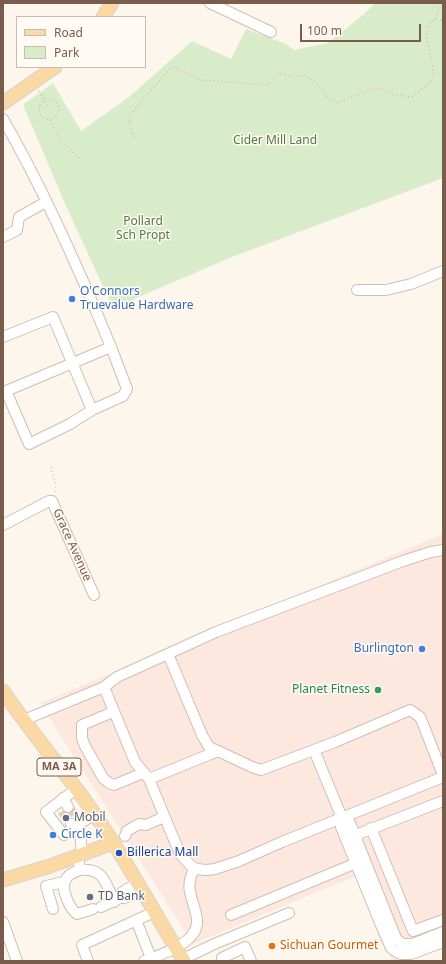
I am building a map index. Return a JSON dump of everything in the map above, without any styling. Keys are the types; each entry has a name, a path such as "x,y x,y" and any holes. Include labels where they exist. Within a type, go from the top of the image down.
{"main road":[{"path":"104,16 112,3"},
{"path":"3,103 54,68"},
{"name":"MA 3A","path":"3,691 94,814 140,887 175,948 184,960"},
{"path":"3,880 50,866 113,843"}],"street":[{"path":"210,3 271,32"},
{"path":"3,119 46,202 94,304 111,347 127,389 123,396 92,410 70,424 29,444 5,392 111,347"},
{"path":"3,237 17,230 19,217 46,202"},
{"path":"357,290 386,290 410,284 443,271"},
{"path":"3,337 53,317 92,410"},
{"name":"Grace Avenue","path":"3,525 49,501 52,501 94,595"},
{"path":"24,720 104,687 117,677 216,632 396,564 431,552 443,550"},
{"path":"104,687 136,762 146,776 180,854 184,860 194,868 206,870 216,869 239,862 261,851 343,819 443,776 420,717 410,710 314,750 261,770 252,767 209,747 202,735 168,654"},
{"path":"114,712 82,725 82,738 85,746 103,778 108,783 114,785 146,776 218,751"},
{"path":"314,750 343,819 350,823 350,837 391,948 400,949 443,932"},
{"path":"76,789 62,805 46,812 64,835 76,824 94,814"},
{"path":"350,837 443,800"},
{"path":"113,843 125,836 127,831 139,824 146,825 164,817"},
{"path":"76,824 80,832 80,870"},
{"path":"371,828 413,931 443,920"},
{"path":"232,915 360,862"},
{"path":"136,920 147,960 175,948 190,937 195,931 197,924 188,884 194,868"},
{"path":"117,900 106,880 92,869 80,870 70,874 64,882 66,897 73,911 77,914 117,900 121,893 140,887"},
{"path":"53,909 46,886 64,882"},
{"path":"88,961 82,945 154,912"},
{"path":"184,960 212,945 289,913"},
{"path":"3,922 17,961"},
{"path":"400,949 406,955 443,942"},
{"path":"222,961 222,958 245,947 251,961"}],"path":[{"path":"134,136 128,117 169,70 174,67 201,80 267,85 278,73 291,77 305,75 318,84 329,99 336,103 376,88 388,91 395,95 412,97 431,82 433,69 426,36 428,27 431,21 435,18 442,3"},
{"path":"435,18 443,20"},
{"path":"38,88 48,107"},
{"path":"50,99 58,104 59,108 56,117 50,119 43,117 39,112 39,106 44,100 50,99"},
{"path":"50,119 60,139 80,159"},
{"path":"51,467 57,491 52,501"}],"shaded area":[{"name":"Billerica Mall","path":"443,534 443,946 404,961 392,961 358,875 193,944 40,703"}],"green space":[{"name":"Cider Mill Land","path":"375,3 443,3 443,178 232,257 113,308 66,206 23,105 53,83 81,131 129,97 192,41 231,59 246,29 286,44 294,50 328,43 364,14"}],"tunnel":[{"path":"68,807 77,820"},
{"path":"62,811 71,824"}],"place":[{"name":"O'Connors Truevalue Hardware","path":"72,299"},
{"name":"Burlington","path":"422,649"},
{"name":"Planet Fitness","path":"378,690"},
{"name":"Mobil","path":"66,818"},
{"name":"Circle K","path":"53,835"},
{"name":"Billerica Mall","path":"119,853"},
{"name":"TD Bank","path":"90,897"},
{"name":"Sichuan Gourmet","path":"272,946"}],"park label":[{"name":"Pollard Sch Propt","path":"143,229"}]}
